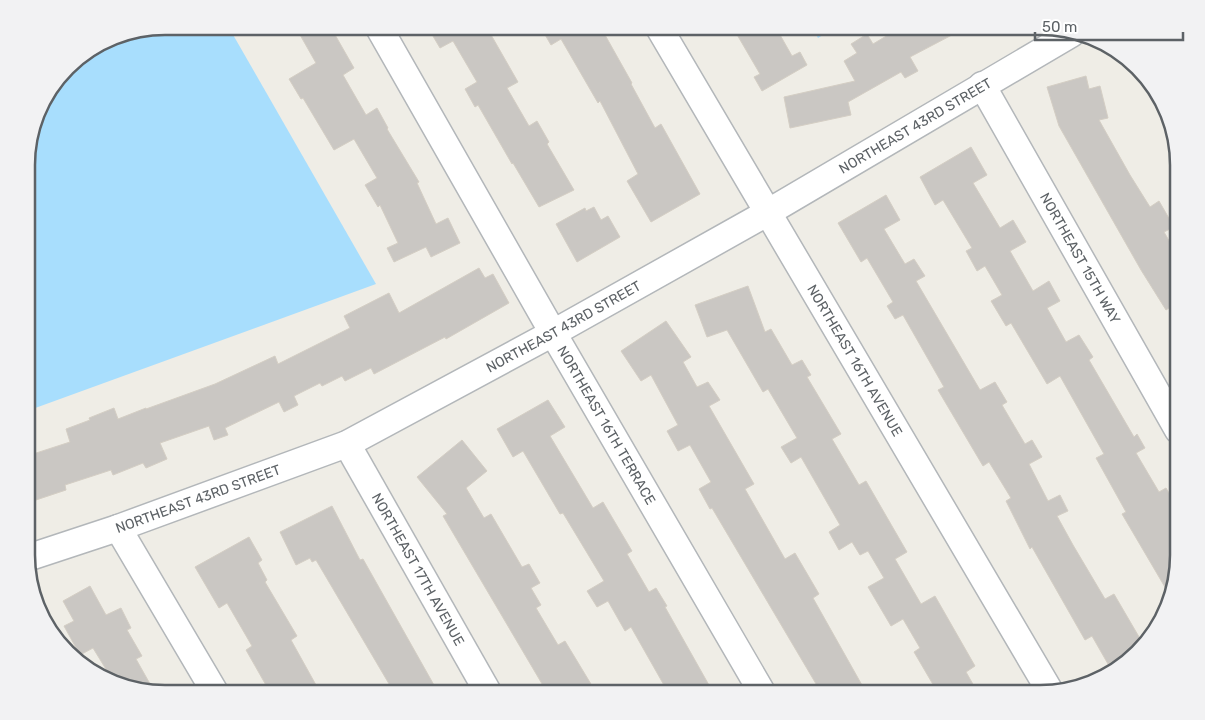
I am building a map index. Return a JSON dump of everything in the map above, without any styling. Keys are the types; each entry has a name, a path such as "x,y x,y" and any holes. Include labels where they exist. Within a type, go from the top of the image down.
{"street":[{"name":"NORTHEAST 16TH TERRACE","path":"383,35 553,333 758,685"},
{"name":"NORTHEAST 16TH AVENUE","path":"663,35 1046,685"},
{"name":"NORTHEAST 43RD STREET","path":"35,555 118,528 347,444 553,333 767,213 1064,37"},
{"name":"NORTHEAST 15TH WAY","path":"982,85 1170,416"},
{"name":"NORTHEAST 17TH AVENUE","path":"347,444 484,685"},
{"path":"118,528 211,685"}],"water":[{"path":"165,35 233,35 376,284 35,408 35,165 39,131 52,100 67,79 79,67 100,52 131,39"}],"building":[{"path":"300,35 335,35 354,68 343,75 366,115 377,108 387,129 419,182 417,183 436,224 448,218 460,243 431,257 426,247 394,262 387,248 398,243 380,205 378,207 365,185 377,178 354,139 334,150 303,98 301,99 289,79 316,63"},
{"path":"432,35 491,35 518,82 507,88 529,126 537,121 549,142 547,144 574,190 539,207 478,105 475,107 465,89 477,82 453,41 440,48"},
{"path":"545,35 605,35 655,128 661,124 700,194 651,222 627,181 638,174 600,101 598,103 561,39 551,45"},
{"path":"737,35 780,35 792,56 800,52 807,65 762,91 754,77 760,74"},
{"path":"868,35 873,44 888,35 952,35 910,57 918,71 905,78 901,72 848,102 851,115 790,128 784,97 855,81 844,61 857,53 851,44"},
{"path":"1086,76 1089,89 1100,86 1108,118 1099,120 1150,207 1159,201 1170,220 1170,229 1164,232 1170,242 1170,307 1166,310 1141,270 1059,126 1047,87"},
{"path":"971,147 987,175 973,183 1000,228 1013,220 1026,242 1010,251 1033,291 1049,281 1060,301 1047,308 1066,342 1079,335 1093,357 1089,360 1134,437 1137,434 1145,448 1136,453 1159,492 1166,488 1170,495 1170,564 1166,589 1122,514 1126,512 1096,458 1104,454 1060,376 1047,384 1011,323 1006,326 991,301 1002,295 985,266 977,271 966,251 972,248 943,200 935,205 920,177"},
{"path":"886,195 900,220 884,229 905,264 914,259 925,276 916,281 980,390 995,382 1007,402 1002,405 1025,444 1032,440 1042,457 1029,464 1048,501 1060,495 1068,511 1057,516 1073,545 1105,599 1114,594 1140,638 1120,657 1108,664 1092,636 1085,640 1032,547 1030,549 1006,501 1011,498 989,462 983,466 938,390 944,387 903,315 895,319 887,306 893,302 867,258 861,262 838,223"},
{"path":"594,207 601,220 608,216 620,237 577,262 556,224 585,208 586,211"},
{"path":"479,268 485,278 493,274 509,303 446,339 445,337 374,374 371,368 345,381 342,376 322,386 320,383 294,396 298,405 284,412 279,402 225,428 228,435 214,440 209,426 160,443 167,459 146,468 143,463 113,475 111,470 65,485 66,490 35,500 35,453 70,442 66,429 114,408 118,419 215,384 275,356 278,364 350,328 344,316 389,293 399,313"},
{"path":"748,286 765,332 771,329 792,365 802,360 811,375 807,377 841,434 832,439 859,485 866,481 907,552 895,559 921,604 935,596 975,666 966,672 973,685 933,685 914,652 920,648 903,619 891,626 868,587 884,578 868,551 860,555 852,542 839,550 829,532 840,525 801,457 791,463 781,447 797,438 768,389 763,392 727,330 707,337 695,305"},
{"path":"666,321 691,357 683,362 697,387 708,382 720,400 709,406 754,484 745,489 785,559 795,553 819,594 813,598 862,685 817,685 699,489 711,482 690,445 678,451 667,431 678,425 651,375 641,381 621,351"},
{"path":"548,400 565,427 550,436 593,508 603,502 632,551 627,554 649,592 656,588 709,685 664,685 631,627 625,631 608,601 597,607 587,591 604,581 563,513 560,514 523,451 513,457 497,429"},
{"path":"462,440 487,471 466,488 484,518 491,514 522,567 529,564 540,583 531,588 541,605 536,608 558,645 565,641 592,685 543,685 443,516 447,514 417,477"},
{"path":"332,506 360,560 363,559 434,685 390,685 316,560 312,562 310,558 296,565 280,532"},
{"path":"249,537 262,560 258,563 267,580 265,582 297,636 291,640 316,685 266,685 246,650 252,646 227,603 219,608 195,567"},
{"path":"90,586 106,615 121,608 131,628 127,630 142,656 136,659 150,684 131,681 107,671 93,648 82,654 78,651 64,626 74,621 63,601"}]}
